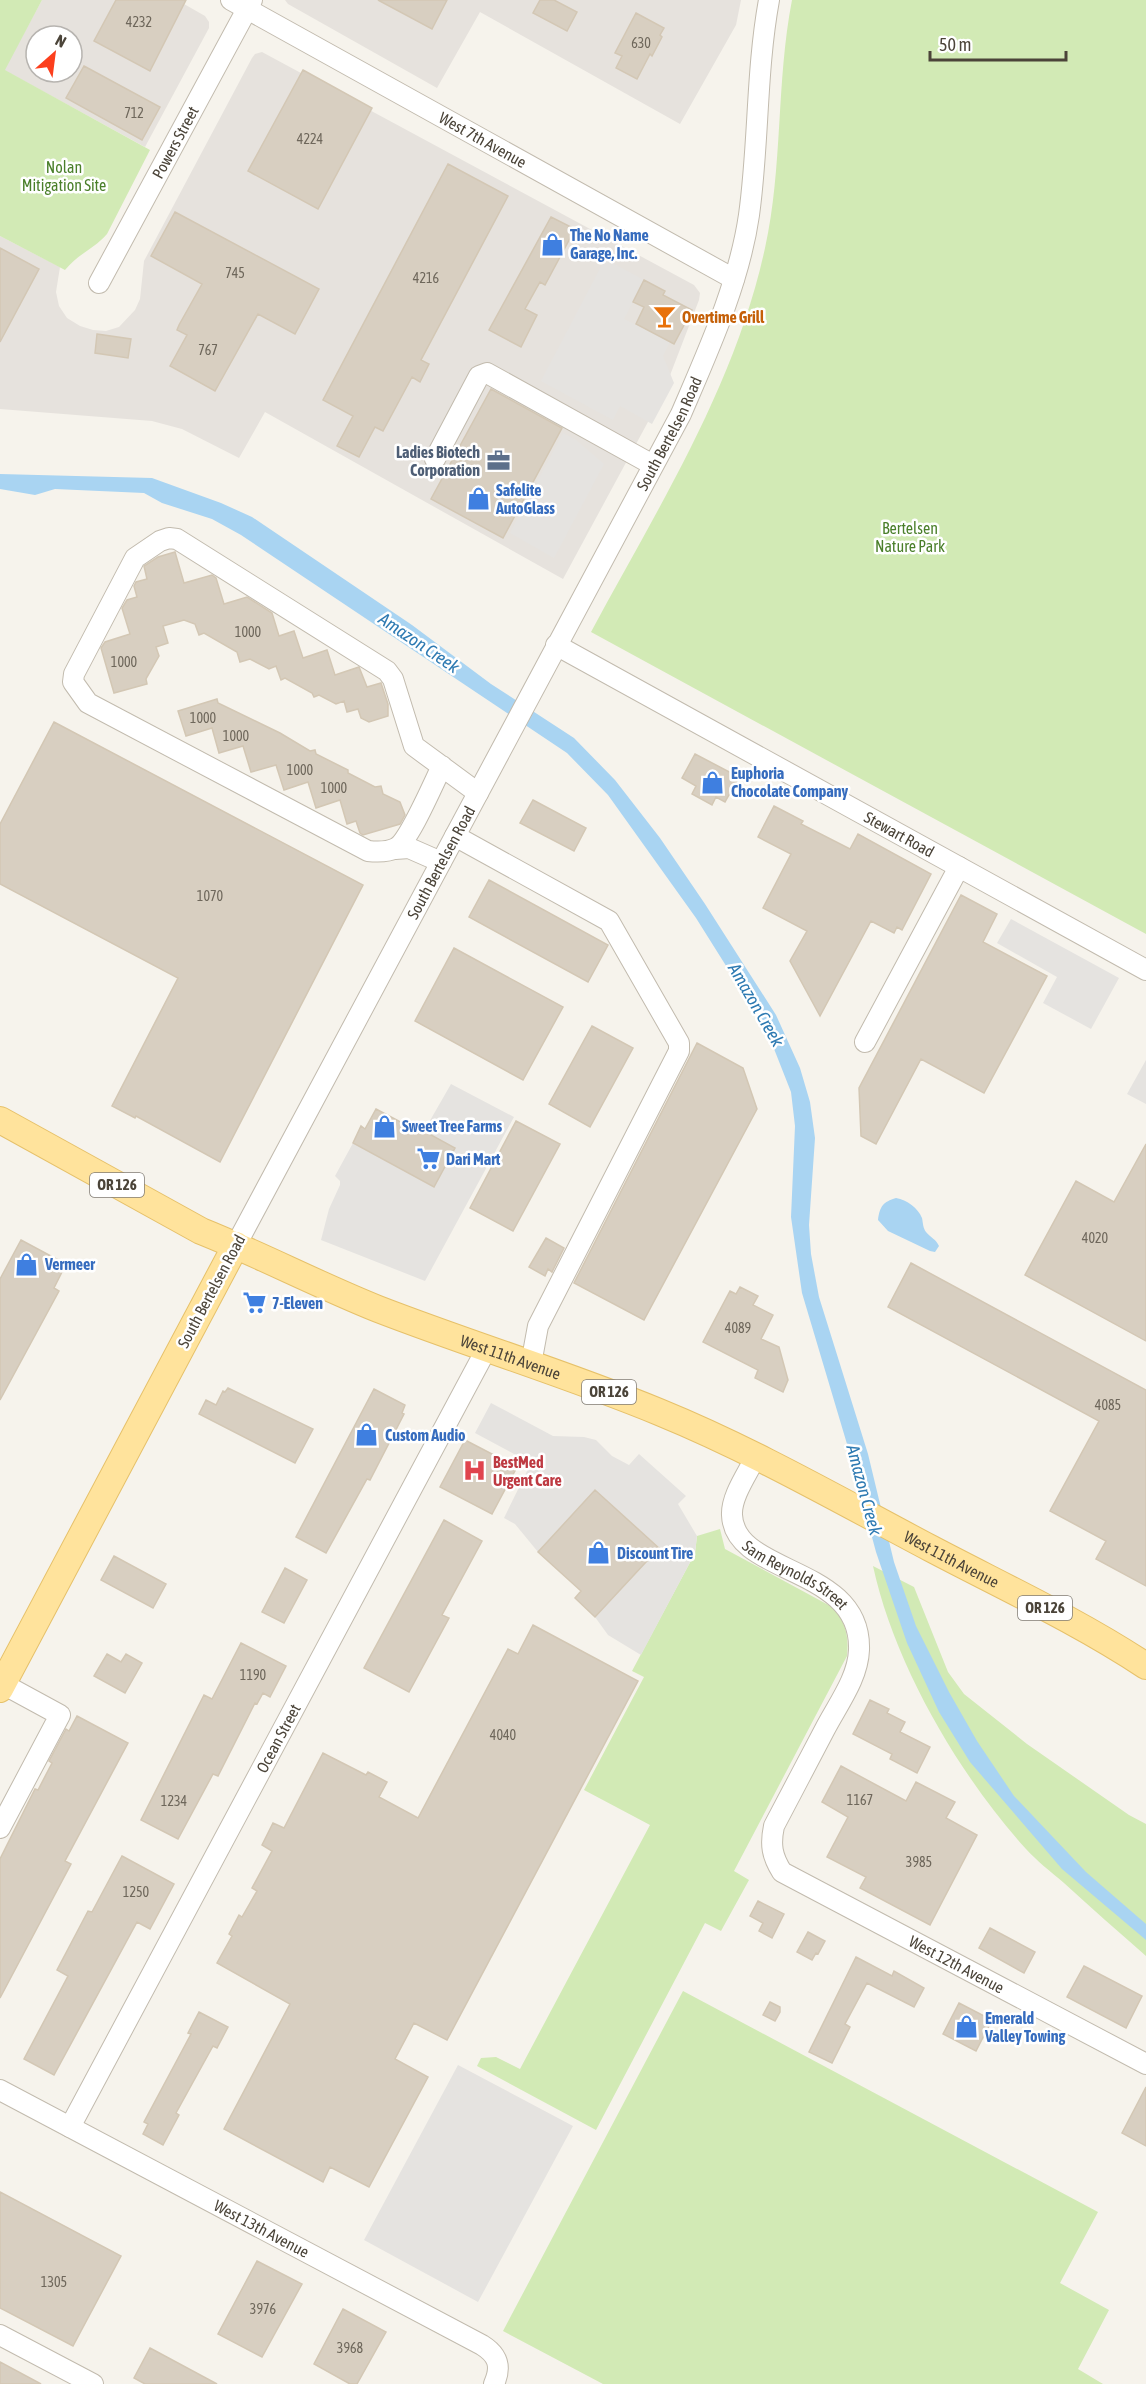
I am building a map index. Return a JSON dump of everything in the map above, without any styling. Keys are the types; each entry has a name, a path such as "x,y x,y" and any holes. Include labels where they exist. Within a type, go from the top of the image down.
{"main road":[{"name":"West 11th Avenue","path":"0,1120 201,1231 349,1297 659,1412 756,1456 1064,1618 1146,1666"},
{"name":"South Bertelsen Road","path":"1,1687 236,1245"}],"street":[{"name":"South Bertelsen Road","path":"236,1245 681,414 706,357 734,279 749,217 755,163 762,37 769,0"},
{"name":"West 7th Avenue","path":"243,3 734,279"},
{"name":"Powers Street","path":"99,283 243,3"},
{"path":"435,459 479,376 487,373 653,465"},
{"path":"441,862 403,845 380,852 368,851 88,703 73,682 74,674 135,558 160,541 169,538 182,542 387,671 393,679 412,742 478,793"},
{"name":"Stewart Road","path":"556,645 1146,970"},
{"path":"403,845 442,766"},
{"path":"455,836 609,921 679,1043 680,1051 538,1326 531,1364"},
{"path":"865,1042 959,867"},
{"name":"Ocean Street","path":"70,2127 486,1348"},
{"name":"Sam Reynolds Street","path":"756,1456 735,1499 732,1515 736,1530 744,1542 756,1551 827,1590 840,1600 852,1614 859,1647 854,1676 774,1826 771,1842 773,1857"},
{"path":"0,1828 60,1715 1,1687"},
{"name":"West 12th Avenue","path":"773,1857 782,1872 798,1883 1146,2064"},
{"name":"West 13th Avenue","path":"0,2090 482,2345 496,2357 499,2365 494,2384"},
{"path":"0,2335 93,2384"}],"shaded area":[{"path":"42,0 177,0 205,16 209,22 209,28 145,147 30,84 84,84 84,24 29,24"},
{"path":"285,0 741,0 736,25 680,124 480,12 437,88 288,4"},
{"path":"24,33 24,81 4,70"},
{"path":"262,52 694,285 700,293 662,396 563,579 265,412 239,458 182,429 152,421 0,409 0,236 60,267 56,292 59,306 67,318 80,326 93,330 106,331 119,327 135,310 140,299 144,261 252,58 255,54"},
{"path":"605,259 644,280 624,319 670,342 663,356 674,383 652,424 620,406 613,420 541,381"},
{"path":"563,433 576,440 604,464 554,558 510,533"},
{"path":"1011,919 1119,978 1091,1029 1043,1003 1057,977 997,943"},
{"path":"1146,1060 1146,1104 1127,1094"},
{"path":"451,1084 514,1117 425,1281 321,1240 329,1209 340,1185 340,1181 335,1176 353,1143 434,1186 424,1131"},
{"path":"491,1403 553,1436 584,1437 596,1440 612,1456 629,1465 639,1454 686,1496 678,1504 697,1536 695,1553 641,1655 608,1635 595,1617 659,1547 595,1490 538,1552 515,1524 504,1518 531,1463 475,1433"},
{"path":"458,2065 573,2126 478,2302 364,2240"}],"green space":[{"name":"Nolan Mitigation Site","path":"0,0 42,0 29,24 24,24 24,34 5,70 24,80 24,84 30,84 150,150 107,234 65,270 0,236"},
{"name":"Bertelsen Nature Park","path":"792,0 1146,0 1146,934 591,632 692,446 734,349 752,299 771,217 787,31"},
{"path":"720,1529 725,1549 834,1608 846,1630 847,1656 734,1871 749,1880 721,1931 705,1923 596,2130 477,2066 481,2058 496,2057 520,2069 650,1825 584,1790 644,1677 632,1671 695,1553 697,1536"},
{"path":"873,1566 914,1587 948,1672 964,1694 1027,1744 1129,1815 1146,1824 1146,1956 1030,1853 1001,1820 977,1787 932,1717 913,1679 896,1641"},
{"path":"683,1991 1098,2212 1060,2283 1109,2310 1078,2369 1103,2384 603,2384 503,2331"}],"water":[{"name":"Amazon Creek","path":"0,474 152,478 252,517 412,625 491,684 574,738 615,780 660,838 705,904 776,1015 800,1068 810,1102 815,1138 809,1225 811,1254 819,1297 868,1454 894,1562 916,1626 977,1741 1014,1796 1086,1872 1146,1924 1146,1940 1062,1869 970,1762 939,1712 907,1643 876,1552 802,1293 791,1217 795,1126 791,1092 767,1031 696,918 608,795 567,753 241,535 212,519 162,503 144,493 55,489 35,495 0,489"},
{"path":"896,1198 908,1203 918,1211 925,1230 939,1246 935,1252 888,1231 878,1220 883,1205"}],"building":[{"path":"116,0 186,0 150,71 94,41"},
{"path":"378,0 447,0 432,29"},
{"path":"540,0 554,0 577,12 567,31 533,13"},
{"path":"636,13 664,28 652,56 650,54 637,79 616,68 622,56 615,53"},
{"path":"84,66 160,107 142,140 66,98 74,84 84,84"},
{"path":"303,70 372,108 318,209 248,171"},
{"path":"448,164 508,196 421,360 429,364 420,382 412,377 383,431 375,427 359,457 337,446 353,416 323,400"},
{"path":"175,212 319,289 295,334 258,314 215,391 170,366 187,335 177,330 202,284 151,256"},
{"path":"551,217 575,229 545,285 540,282 525,309 537,315 521,347 489,330"},
{"path":"0,248 39,269 0,342"},
{"name":"Overtime Grill","path":"644,280 665,291 663,295 692,310 674,344 636,324 644,307 633,302"},
{"path":"97,334 131,339 128,358 95,353"},
{"path":"491,389 562,428 503,538 431,499"},
{"path":"175,552 184,583 212,575 216,578 224,604 247,597 272,613 279,636 294,631 303,658 327,650 335,675 359,667 367,687 381,683 388,704 388,716 369,722 361,718 358,709 347,712 344,701 336,704 319,695 314,697 312,693 285,678 281,680 276,666 269,669 250,659 240,662 237,652 204,633 199,635 195,624 184,620 163,626 168,643 156,647 159,656 146,679 147,684 114,693 101,648 105,642 130,634 122,608 127,600 137,597 134,586 136,582 147,579 144,566 158,557"},
{"path":"217,699 218,703 280,733 310,751 315,750 316,754 348,770 348,773 375,787 381,786 383,794 400,802 405,815 400,824 363,835 356,821 347,824 340,800 316,808 308,782 284,790 276,765 251,772 243,746 219,753 212,728 186,736 178,711"},
{"path":"54,722 363,885 220,1162 136,1116 135,1118 112,1106 178,978 0,884 0,824"},
{"name":"Euphoria Chocolate Company","path":"695,754 739,777 725,802 716,797 712,805 692,794 696,786 682,778"},
{"path":"533,800 586,828 574,851 520,823"},
{"path":"774,806 803,821 801,824 850,849 858,834 931,874 902,930 897,927 894,933 871,921 820,1016 790,961 807,931 763,908 791,854 758,837"},
{"path":"489,880 608,945 588,982 469,917"},
{"path":"961,895 997,914 983,942 1047,976 984,1093 921,1059 876,1144 861,1136 859,1088"},
{"path":"454,948 563,1007 523,1080 415,1021"},
{"path":"592,1026 633,1048 590,1127 549,1104"},
{"path":"697,1043 743,1068 757,1109 644,1320 574,1283"},
{"path":"376,1109 455,1148 434,1187 353,1143 361,1126 365,1129"},
{"path":"516,1121 560,1144 513,1231 470,1208"},
{"path":"1146,1144 1146,1341 1025,1275 1076,1181 1114,1202"},
{"path":"546,1238 564,1248 552,1272 548,1269 545,1276 529,1267"},
{"path":"21,1240 66,1264 54,1288 59,1291 0,1400 0,1279"},
{"path":"911,1263 1146,1390 1146,1586 1096,1559 1106,1541 1050,1511 1099,1421 888,1307"},
{"path":"740,1287 758,1296 753,1305 773,1315 761,1339 779,1347 788,1380 783,1392 755,1378 758,1370 703,1342 730,1291 736,1294"},
{"path":"228,1388 313,1429 295,1463 199,1414 206,1400 216,1405 223,1391 225,1392"},
{"path":"374,1389 405,1405 402,1413 404,1414 370,1480 367,1479 326,1553 296,1537"},
{"path":"465,1440 517,1467 492,1514 440,1487"},
{"path":"595,1490 659,1548 595,1617 575,1598 581,1591 538,1552"},
{"path":"444,1520 482,1541 442,1615 449,1618 409,1692 364,1668"},
{"path":"114,1556 166,1584 153,1608 101,1580"},
{"path":"285,1568 307,1580 284,1623 262,1612"},
{"path":"533,1625 638,1681 447,2040 414,2023 395,2059 428,2077 369,2187 330,2167 323,2182 224,2129 290,2004 217,1963 232,1936 229,1934 239,1915 242,1917 257,1891 252,1888 272,1851 262,1845 273,1823 284,1828 323,1753 366,1775 368,1772 387,1782 379,1797 418,1818 508,1649 518,1654"},
{"path":"241,1643 286,1666 270,1697 263,1693 257,1704 255,1703 218,1776 213,1774 178,1839 141,1820 204,1695 212,1699"},
{"path":"107,1654 121,1662 126,1654 142,1663 125,1693 94,1676"},
{"path":"870,1700 889,1709 887,1713 905,1722 900,1732 930,1747 917,1773 890,1759 892,1754 853,1734"},
{"path":"77,1716 128,1743 65,1861 71,1864 0,1998 0,1859 35,1789 38,1790 52,1763 49,1761 66,1729 69,1731"},
{"path":"841,1766 906,1801 916,1782 955,1802 946,1818 977,1835 930,1925 860,1888 866,1877 827,1857 848,1817 822,1802"},
{"path":"122,1856 174,1884 150,1929 137,1922 54,2075 24,2059 68,1976 57,1970 88,1911 92,1912"},
{"path":"758,1901 784,1914 772,1938 759,1931 763,1923 750,1916"},
{"path":"990,1928 1035,1952 1024,1973 979,1948"},
{"path":"808,1932 825,1941 812,1960 797,1952"},
{"path":"856,1957 892,1976 894,1971 924,1988 914,2007 867,1983 845,2024 850,2027 832,2063 809,2052"},
{"path":"1084,1966 1142,1996 1126,2028 1067,1997"},
{"path":"770,2002 780,2007 775,2021 763,2015"},
{"name":"Emerald Valley Towing","path":"959,2003 992,2020 976,2051 943,2034"},
{"path":"199,2012 228,2027 217,2048 213,2046 176,2113 179,2115 163,2145 143,2134 148,2124 144,2122 191,2034 188,2033"},
{"path":"1146,2087 1146,2146 1122,2133"},
{"path":"0,2192 121,2256 73,2346 0,2308"},
{"path":"257,2261 302,2284 262,2357 218,2334"},
{"path":"343,2309 386,2332 357,2384 350,2384 314,2364"},
{"path":"150,2348 217,2384 145,2384 134,2378"},
{"path":"0,2362 41,2384 0,2384"}],"place":[{"name":"The No Name Garage, Inc.","path":"552,244"},
{"name":"Overtime Grill","path":"664,317"},
{"name":"Ladies Biotech Corporation","path":"498,461"},
{"name":"Safelite AutoGlass","path":"478,499"},
{"name":"Euphoria Chocolate Company","path":"713,782"},
{"name":"Sweet Tree Farms","path":"384,1126"},
{"name":"Dari Mart","path":"428,1159"},
{"name":"Vermeer","path":"27,1264"},
{"name":"7-Eleven","path":"254,1303"},
{"name":"Custom Audio","path":"367,1435"},
{"name":"BestMed Urgent Care","path":"475,1471"},
{"name":"Discount Tire","path":"599,1553"},
{"name":"Emerald Valley Towing","path":"967,2027"}]}
